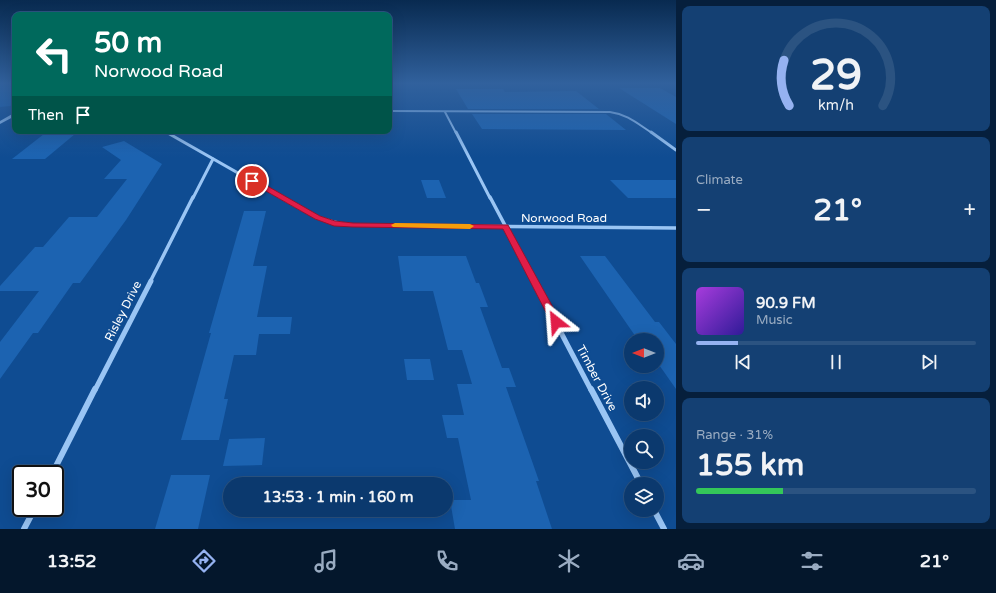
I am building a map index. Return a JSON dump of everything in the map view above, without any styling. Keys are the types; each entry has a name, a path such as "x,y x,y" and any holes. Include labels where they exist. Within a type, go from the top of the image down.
{"street":[{"path":"392,111 621,113 676,150"},
{"name":"Timber Drive","path":"445,112 637,477"},
{"path":"0,123 12,116"},
{"name":"Norwood Road","path":"169,134 318,218 334,223 353,225 676,228"},
{"name":"Risley Drive","path":"57,465 213,159"},
{"path":"24,529 30,517"},
{"path":"658,517 664,529"}],"building":[{"path":"467,108 597,108 599,109 468,109"},
{"path":"650,108 676,108 676,124"},
{"path":"472,114 606,114 626,130 482,129"},
{"path":"44,134 75,134 45,159 12,159"},
{"path":"124,141 162,164 126,220 80,283 73,283 38,333 33,333 0,379 0,342 39,291 0,291 0,286 35,247 43,247 69,217 97,217 127,179 104,179 121,160 102,147"},
{"path":"421,180 439,180 446,198 427,198"},
{"path":"610,180 676,180 676,198 628,198"},
{"path":"244,211 266,211 253,266 267,266 257,317 292,317 290,334 259,334 256,355 234,355 224,399 228,399 219,440 181,440 211,333 209,333"},
{"path":"398,256 466,256 476,283 479,283 488,307 480,307 502,368 509,368 516,387 506,387 539,481 536,481 552,529 455,529 453,517 453,500 471,500 458,438 447,438 442,415 464,415 457,384 472,384 462,350 448,350 433,291 403,291"},
{"path":"580,256 605,256 655,322 659,322 676,344 676,389 664,372 664,333 633,333"},
{"path":"404,359 430,359 434,380 407,380"},
{"path":"265,438 262,465 223,466 229,439"},
{"path":"171,475 210,475 198,529 155,529"}],"slow traffic":[{"path":"395,225 470,226"}],"route":[{"path":"252,181 318,218 334,223 353,225 506,227 556,322"}]}
